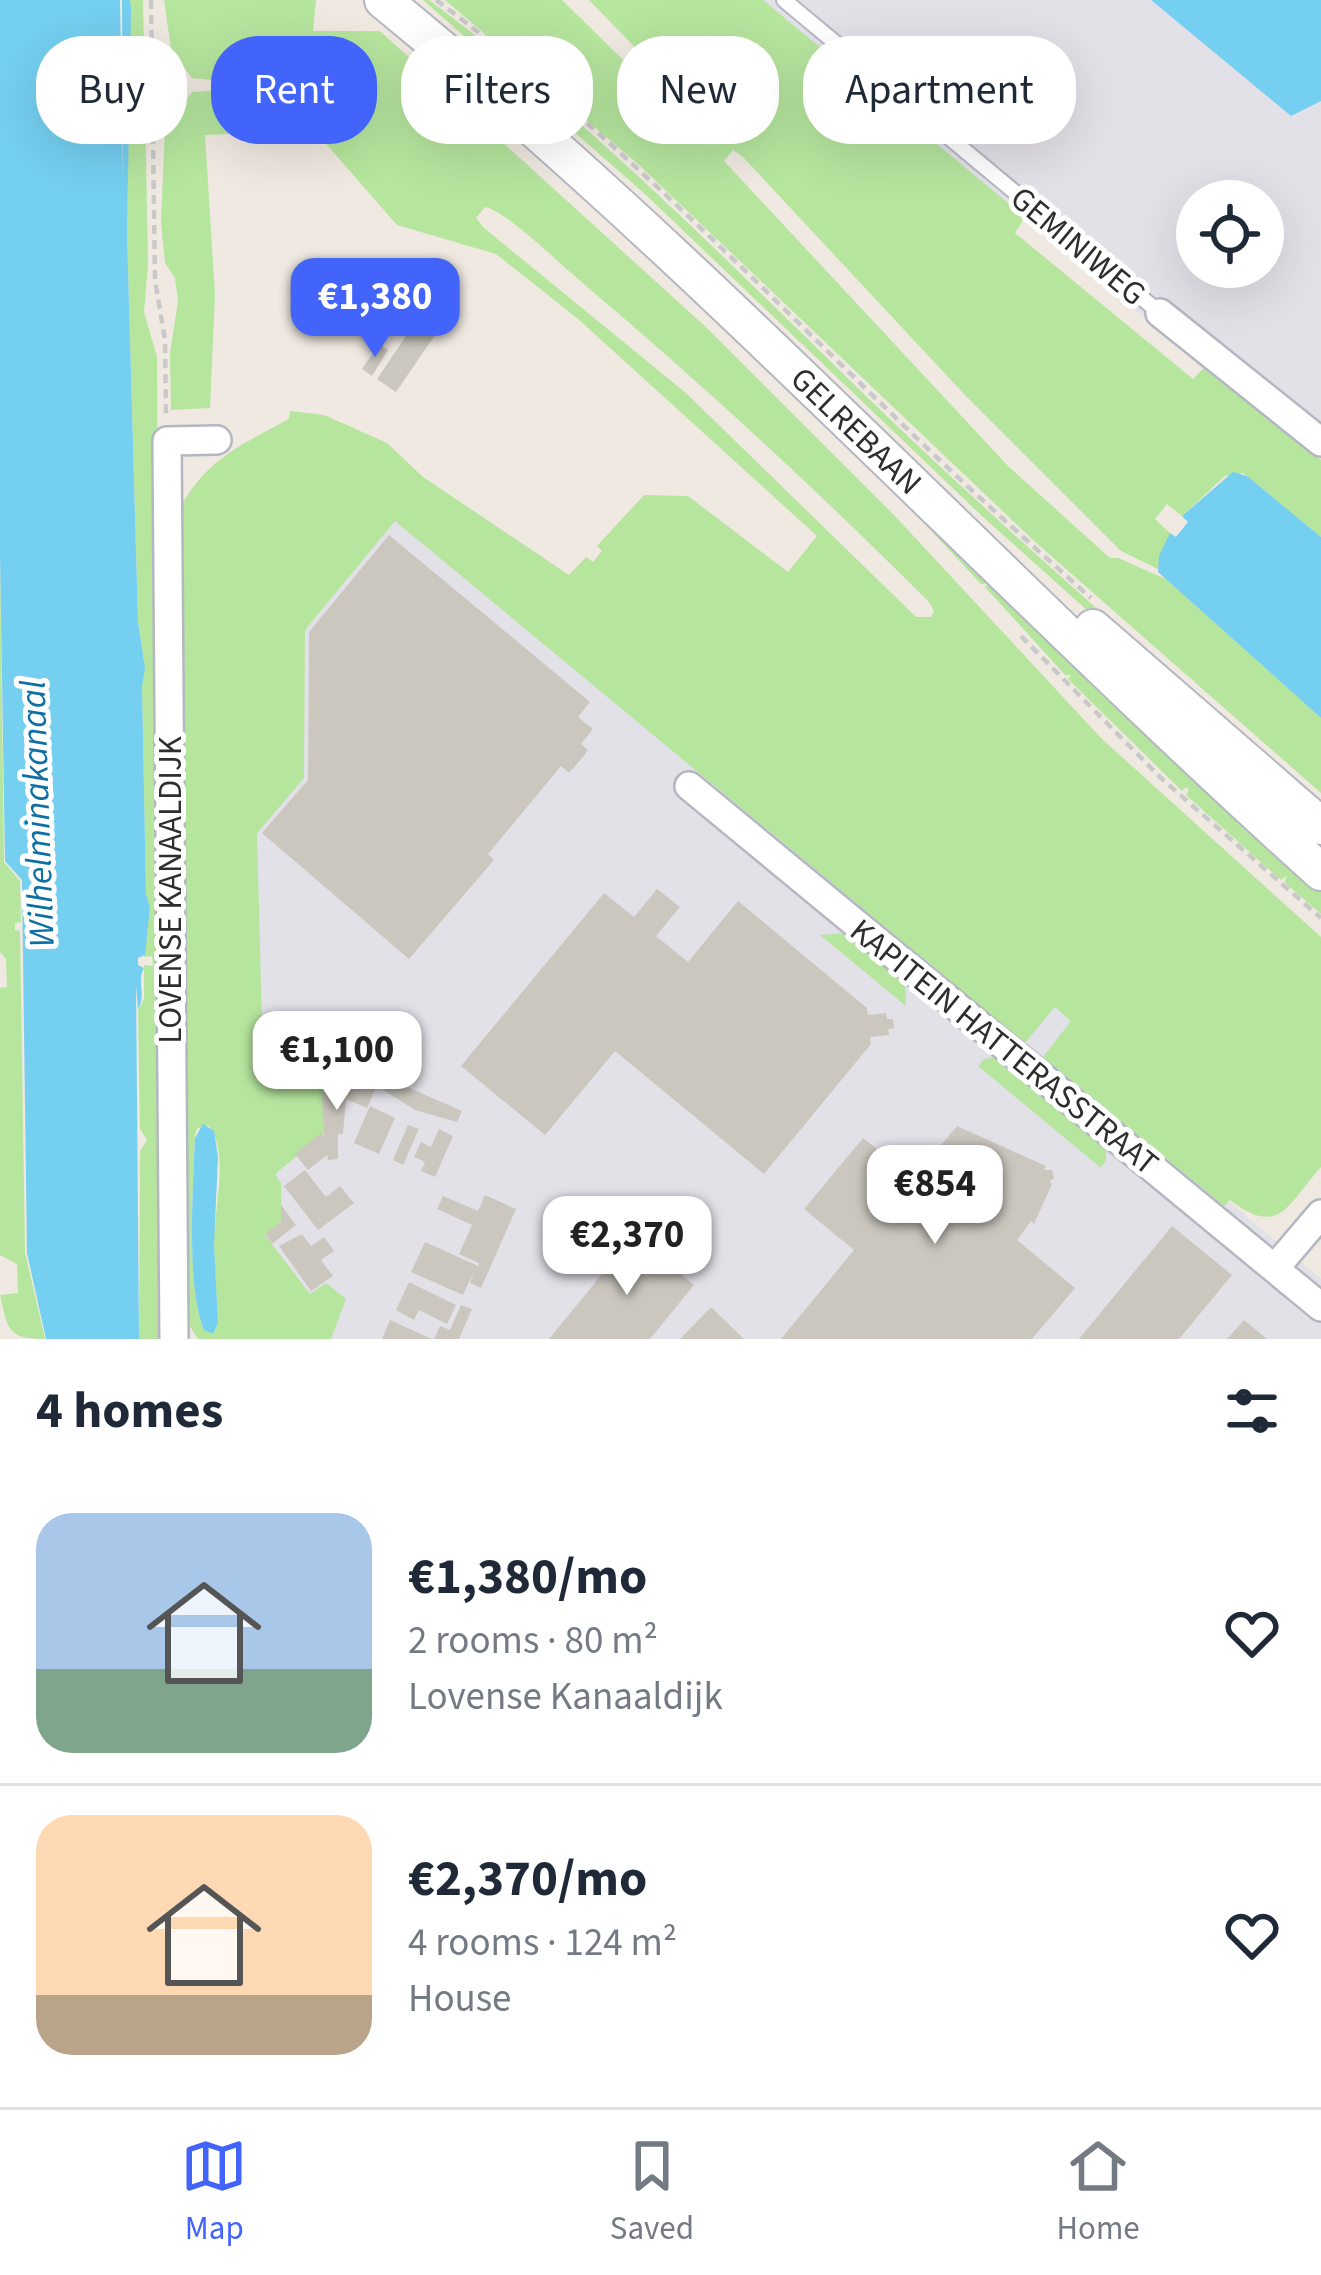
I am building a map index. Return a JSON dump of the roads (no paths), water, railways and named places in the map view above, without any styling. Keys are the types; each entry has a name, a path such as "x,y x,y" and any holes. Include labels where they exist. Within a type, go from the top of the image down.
{"street":[{"name":"GELREBAAN","path":"382,0 677,256 1139,705 1321,872"},
{"name":"GELREBAAN","path":"406,0 630,191 980,527 1321,826"},
{"name":"GEMINIWEG","path":"1160,313 1321,442"},
{"name":"LOVENSE KANAALDIJK","path":"174,1339 167,441 218,440"},
{"name":"KAPITEIN HATTERASSTRAAT","path":"688,786 1321,1307"},
{"path":"1274,1268 1321,1214"}],"lane":[{"name":"GEMINIWEG","path":"784,0 1160,313"}],"water":[{"name":"Wilhelminakanaal","path":"0,0 120,0 121,36 36,36 36,144 122,144 123,183 123,144 129,144 127,233 150,907 145,955 138,958 138,965 144,968 138,1009 136,985 139,1339 46,1339 27,1253 22,880 5,861"},
{"path":"122,0 130,0 131,36 122,36"},
{"path":"1151,0 1321,0 1321,101 1291,116"},
{"path":"1233,472 1247,476 1321,537 1321,718 1158,572 1159,556 1170,533 1176,537 1188,522 1182,516"},
{"path":"203,1124 214,1131 218,1157 214,1244 218,1323 213,1334 204,1330 198,1311 193,1263 195,1138"}]}
